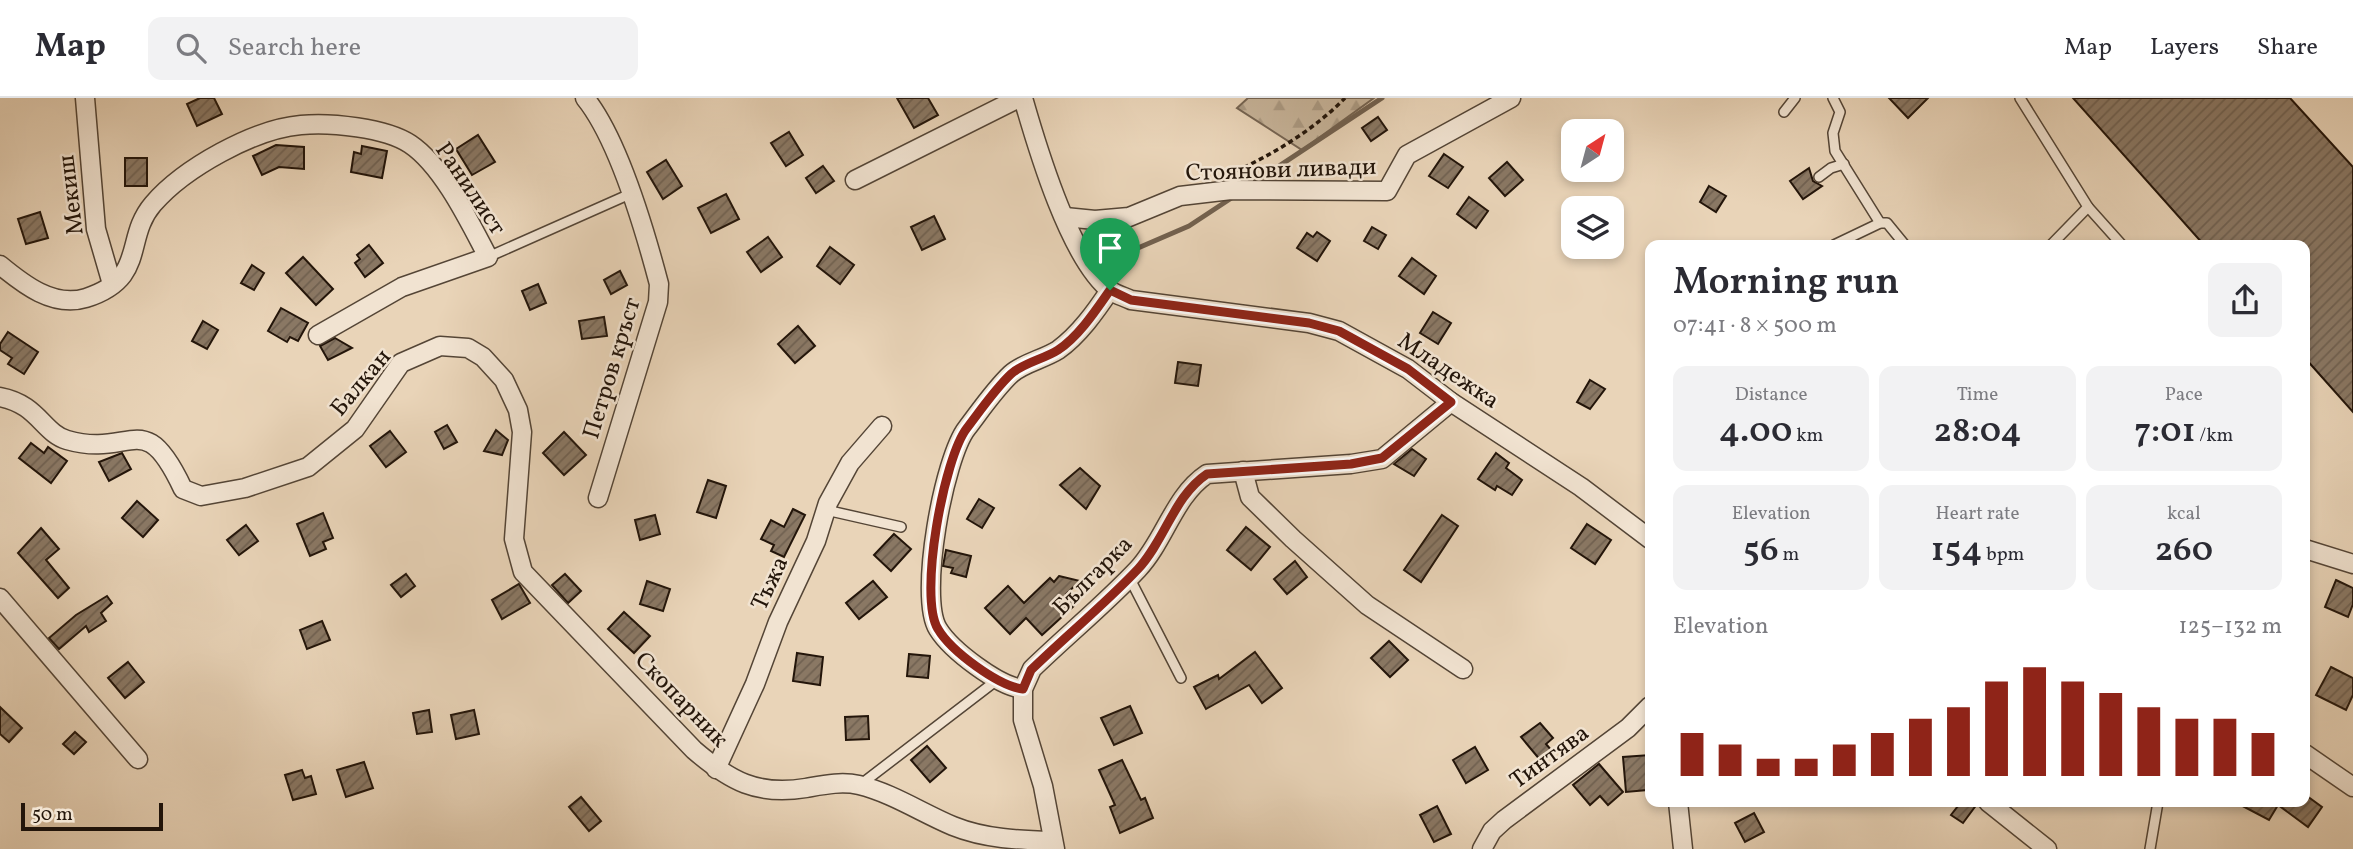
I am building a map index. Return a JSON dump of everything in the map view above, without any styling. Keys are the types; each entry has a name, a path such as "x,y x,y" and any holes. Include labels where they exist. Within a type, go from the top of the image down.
{"street":[{"name":"Мекиш","path":"85,98 96,229 112,284"},
{"name":"Петров кръст","path":"585,98 607,129 657,276 658,302 598,498"},
{"path":"990,98 1007,98"},
{"path":"855,180 1021,98 1046,173 1080,252 1110,290 1094,313 1059,349 1011,373 964,431 943,492 931,554 932,605 937,628 954,647 998,680 1012,688 1023,689 1023,720 1043,786 1054,845 1006,840 956,827 860,785"},
{"name":"Стоянови ливади","path":"1065,217 1094,220 1129,216 1180,196 1231,190 1387,191 1407,155 1511,98"},
{"name":"Ранилист","path":"112,284 128,268 146,214 166,191 194,168 225,152 258,137 301,125 362,128 411,144 445,185 488,257"},
{"path":"318,335 402,287 488,257"},
{"path":"0,265 32,289 50,297 85,298 112,284"},
{"name":"Младежка","path":"1110,290 1131,300 1309,323 1339,331 1408,369 1451,402 1581,487 1645,535"},
{"name":"Балкан","path":"0,397 15,400 32,410 56,433 68,440 104,444 149,441 169,459 183,489 201,496 245,488 308,467 355,429 401,363 440,346 468,348 483,357 504,380 519,410 522,432 515,547"},
{"name":"Българка","path":"1023,689 1031,670 1129,577 1156,547 1193,483 1207,474 1351,464 1382,458 1451,402"},
{"name":"Тъжа","path":"716,769 755,684 778,622 816,541 826,510 850,463 882,426"},
{"path":"1243,471 1250,496 1313,557 1367,605 1464,669"},
{"name":"Скопарник","path":"515,547 523,572 694,750 716,769 759,789 780,792 843,783 860,785"},
{"path":"2310,551 2353,564"},
{"path":"0,598 138,759"},
{"name":"Тинтява","path":"1482,849 1492,831 1504,820 1628,728 1645,711"},
{"path":"2310,757 2353,787"},
{"path":"1679,807 1683,849"},
{"path":"1994,807 2047,849"}],"lane":[{"path":"1784,111 1795,98"},
{"path":"1833,98 1840,112 1833,133 1835,151 1880,222"},
{"path":"2020,98 2088,207 2118,240"},
{"path":"1819,177 1831,168 1844,164"},
{"path":"488,257 630,194"},
{"path":"2056,240 2088,207"},
{"path":"1844,240 1880,222 1887,223 1901,240"},
{"path":"826,510 901,527"},
{"path":"1129,577 1181,678"},
{"path":"860,785 998,680"},
{"path":"2150,849 2157,807"}],"path":[{"path":"1231,173 1256,162 1300,134 1345,98"}],"green space":[{"path":"1248,98 1374,98 1302,150 1237,108"}],"building":[{"path":"200,98 214,98 222,114 197,126 187,104"},
{"path":"897,98 928,98 938,115 914,128"},
{"path":"1889,98 1928,98 1908,118"},
{"path":"2073,98 2290,98 2353,167 2353,412 2310,364 2310,240 2200,240"},
{"path":"1378,117 1387,130 1371,141 1362,128"},
{"path":"789,132 803,155 786,166 771,143"},
{"path":"478,135 495,162 472,175 456,149"},
{"path":"276,145 304,147 304,169 279,167 262,175 253,156"},
{"path":"362,146 387,151 382,178 351,172 354,152 361,154"},
{"path":"1444,154 1463,167 1448,188 1429,176"},
{"path":"125,158 147,158 147,186 125,186"},
{"path":"666,160 682,186 663,199 647,172"},
{"path":"1507,162 1523,180 1505,196 1489,178"},
{"path":"823,166 834,181 816,193 806,178"},
{"path":"1809,168 1813,181 1822,186 1803,199 1790,181"},
{"path":"1709,186 1726,196 1716,212 1700,202"},
{"path":"726,194 739,219 711,233 698,208"},
{"path":"1469,197 1488,211 1476,228 1457,214"},
{"path":"40,212 48,238 26,244 18,219"},
{"path":"934,216 945,239 922,250 911,227"},
{"path":"1372,227 1386,235 1378,249 1364,241"},
{"path":"1317,232 1330,241 1317,261 1297,248 1307,233 1313,237"},
{"path":"768,237 782,257 761,272 747,252"},
{"path":"369,245 383,263 365,277 355,263 360,259 357,255"},
{"path":"830,247 854,265 840,284 817,266"},
{"path":"303,257 333,289 316,305 286,273"},
{"path":"1412,258 1436,276 1424,294 1399,276"},
{"path":"252,265 264,273 254,290 241,283"},
{"path":"620,271 627,285 611,294 604,280"},
{"path":"538,284 546,303 530,310 522,291"},
{"path":"281,308 308,323 298,341 290,337 287,342 268,331"},
{"path":"1433,312 1451,323 1438,344 1420,333"},
{"path":"604,317 607,336 582,339 579,321"},
{"path":"203,321 218,330 207,349 192,341"},
{"path":"798,326 815,346 795,363 778,344"},
{"path":"8,332 38,352 24,374 8,364 12,358 0,350 0,344"},
{"path":"335,338 352,348 328,360 320,346"},
{"path":"1178,362 1201,365 1198,386 1175,383"},
{"path":"1590,380 1605,389 1590,409 1577,402"},
{"path":"447,425 457,442 444,449 435,432"},
{"path":"496,430 508,440 502,455 484,451"},
{"path":"390,431 406,452 386,467 370,446"},
{"path":"564,432 586,455 564,475 543,453"},
{"path":"31,443 44,453 48,447 67,461 51,483 19,458"},
{"path":"1412,449 1426,459 1414,476 1394,464"},
{"path":"122,453 131,469 109,481 99,462"},
{"path":"1496,453 1509,463 1506,468 1522,480 1512,495 1497,486 1495,490 1478,479"},
{"path":"1080,468 1100,486 1086,509 1060,485"},
{"path":"708,480 726,486 716,518 697,512"},
{"path":"979,499 994,508 982,528 967,519"},
{"path":"137,501 158,520 143,537 122,518"},
{"path":"793,509 805,515 784,557 771,551 774,545 761,539 771,520 784,527"},
{"path":"323,513 333,538 323,542 326,549 310,556 297,524"},
{"path":"655,515 660,534 640,540 635,520"},
{"path":"1442,515 1458,526 1421,582 1404,570"},
{"path":"1587,524 1611,540 1595,564 1571,548"},
{"path":"246,525 258,541 239,555 227,540"},
{"path":"1246,527 1270,547 1251,570 1227,550"},
{"path":"41,528 59,549 46,560 69,588 58,598 18,553"},
{"path":"894,534 911,549 891,571 874,555"},
{"path":"946,550 971,556 966,577 951,573 953,568 943,566"},
{"path":"1295,561 1307,577 1287,594 1274,579"},
{"path":"406,574 415,586 401,597 391,585"},
{"path":"565,574 581,591 568,603 552,585"},
{"path":"1059,576 1080,581 1066,594 1076,604 1042,635 1026,618 1010,634 985,608 1008,586 1024,603 1050,578 1054,582"},
{"path":"2336,580 2353,588 2353,604 2348,617 2325,607"},
{"path":"647,581 670,589 663,611 640,604"},
{"path":"873,581 887,597 859,619 846,603"},
{"path":"519,584 530,603 502,619 492,600"},
{"path":"107,596 112,603 101,613 106,621 89,632 86,626 59,649 49,638 76,615"},
{"path":"624,612 650,636 634,653 608,629"},
{"path":"322,621 330,640 307,649 300,630"},
{"path":"1389,641 1408,660 1390,677 1371,658"},
{"path":"1255,652 1282,688 1262,703 1249,685 1206,709 1194,687 1218,675 1219,679"},
{"path":"797,653 823,657 820,685 793,681"},
{"path":"909,654 930,656 928,678 907,676"},
{"path":"128,662 144,682 125,698 108,678"},
{"path":"2331,667 2353,678 2353,695 2346,710 2316,695"},
{"path":"1130,706 1142,733 1114,745 1101,718"},
{"path":"0,707 22,728 9,742 0,734"},
{"path":"429,710 432,732 417,734 413,713"},
{"path":"474,710 479,734 456,739 451,715"},
{"path":"868,716 869,739 846,740 845,717"},
{"path":"1540,723 1553,738 1546,744 1552,751 1541,761 1521,737"},
{"path":"75,732 86,742 74,754 63,744"},
{"path":"927,746 946,768 930,782 911,760"},
{"path":"1475,747 1488,770 1466,783 1453,760"},
{"path":"1645,755 1645,790 1626,792 1623,757"},
{"path":"1122,760 1141,800 1145,798 1153,818 1120,833 1110,807 1115,805 1099,770"},
{"path":"364,762 373,788 346,797 337,770"},
{"path":"1599,764 1623,792 1608,805 1600,796 1590,805 1573,785"},
{"path":"302,770 305,778 311,776 316,794 293,800 285,775"},
{"path":"581,797 601,821 589,831 569,807"},
{"path":"2310,798 2322,807 2308,827 2281,807 2310,807"},
{"path":"1437,806 1451,834 1434,842 1420,815"},
{"path":"1957,807 1975,807 1963,823 1951,815"},
{"path":"2244,807 2277,807 2269,820"},
{"path":"1754,813 1764,832 1745,842 1735,823"}],"waterway":[{"path":"1252,184 1382,98"},
{"path":"1131,251 1189,226 1236,195"}],"route":[{"path":"1110,290 1131,300 1309,323 1339,331 1367,344 1408,369 1451,402 1382,458 1351,464 1207,474 1193,483 1156,547 1138,569 1031,670 1023,689 1012,688 984,671 954,647 937,628 932,605 931,554 943,492 964,431 1011,373 1059,349 1094,313 1110,290"}]}
